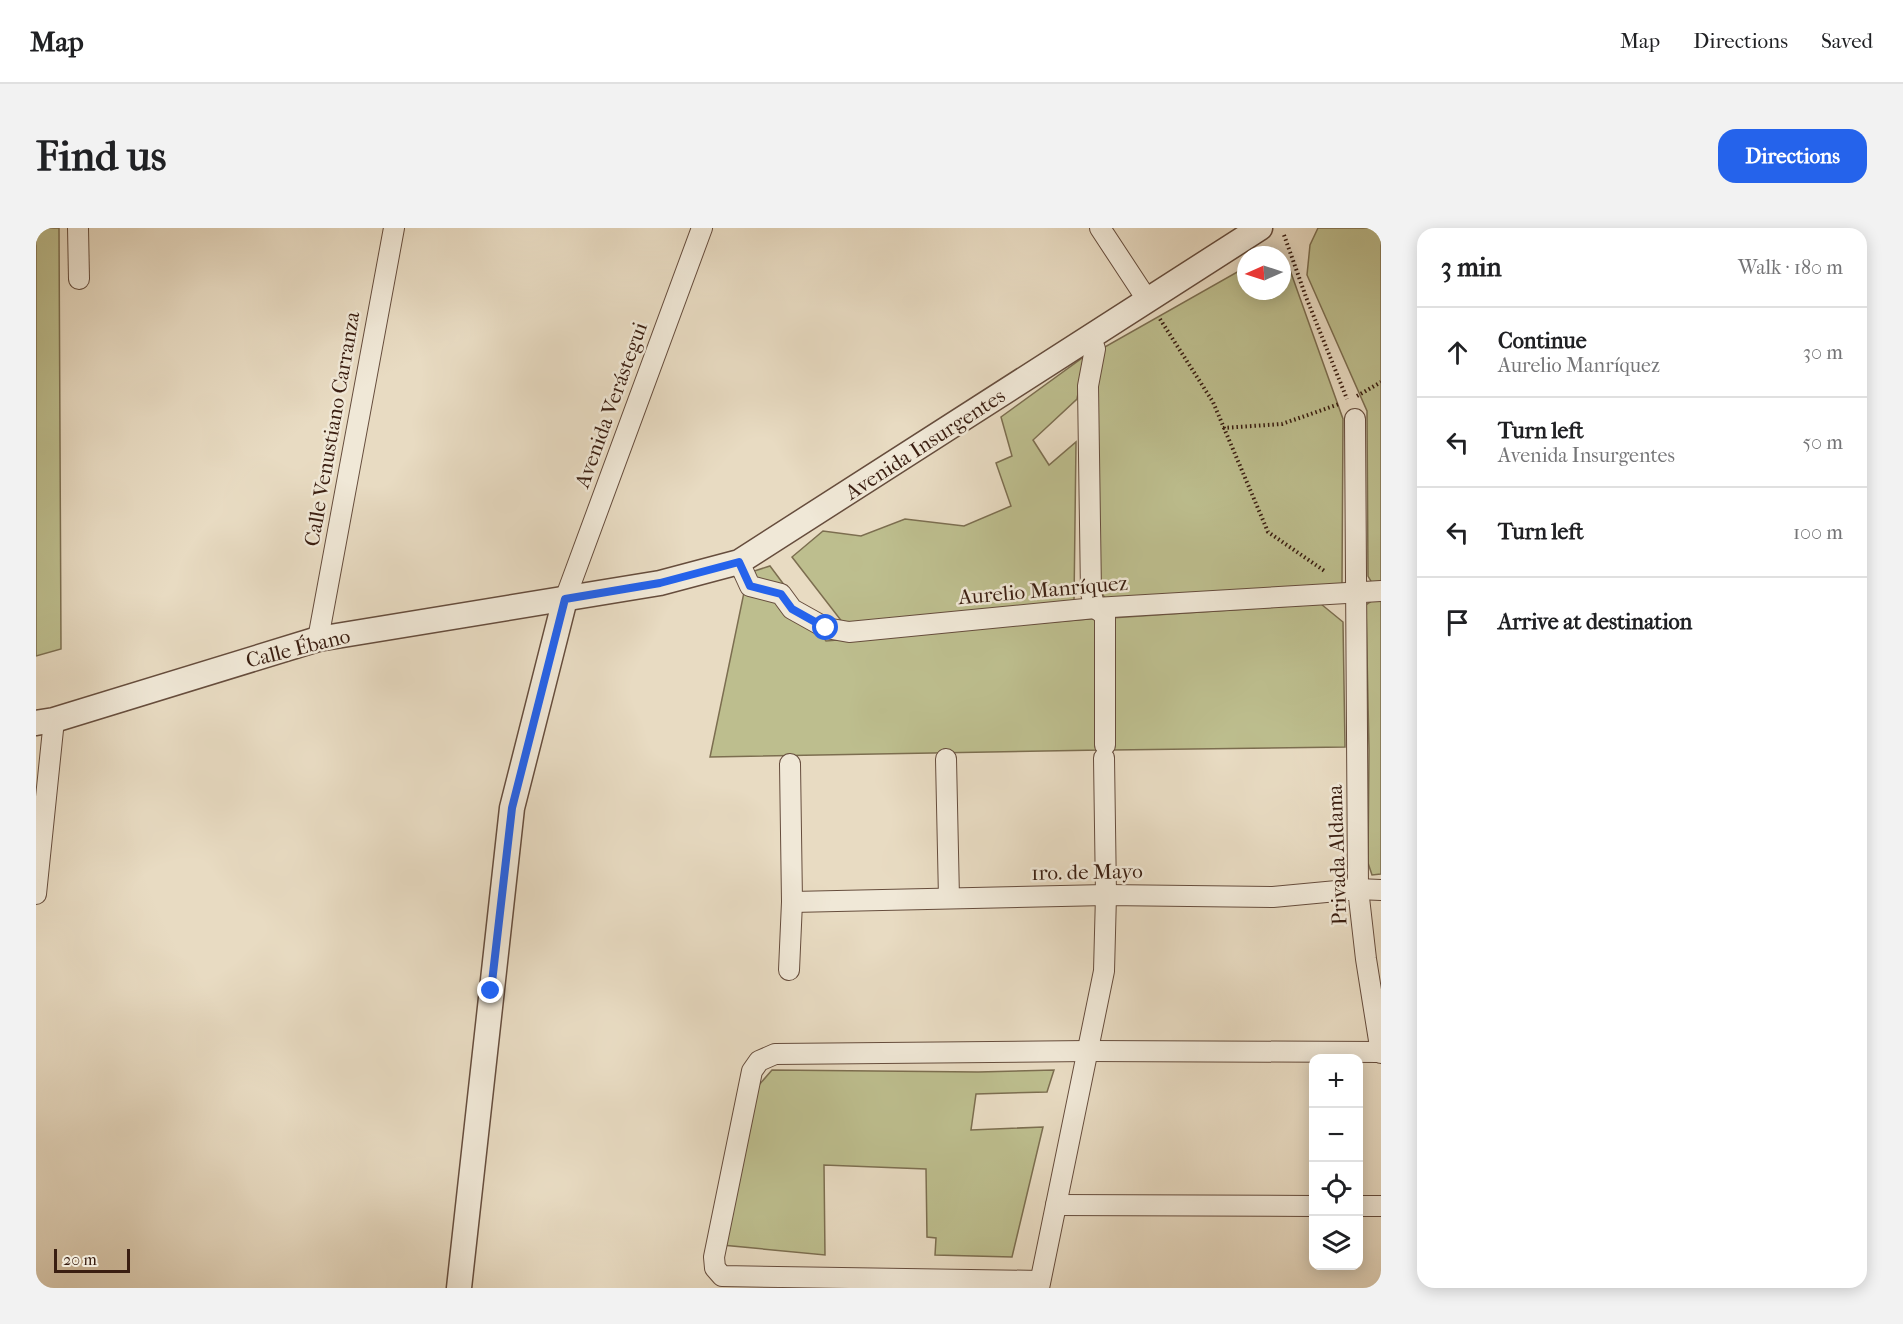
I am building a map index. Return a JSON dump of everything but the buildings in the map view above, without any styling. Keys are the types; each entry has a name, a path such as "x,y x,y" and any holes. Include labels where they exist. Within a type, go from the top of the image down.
{"street":[{"path":"78,228 78,279"},
{"name":"Calle Venustiano Carranza","path":"318,639 394,228"},
{"name":"Avenida Verástegui","path":"565,599 702,228"},
{"path":"1100,228 1148,301"},
{"name":"Avenida Insurgentes","path":"565,599 660,583 739,562 1260,228"},
{"path":"1091,338 1095,349 1088,386 1091,593 1095,609 1105,615 1104,971 1088,1051 1040,1284 722,1276 715,1268 714,1257 752,1071 759,1061 775,1054 1088,1051 1381,1053"},
{"name":"Privada Aldama","path":"1355,419 1358,889 1381,1053"},
{"name":"Aurelio Manríquez","path":"739,562 750,586 781,594 792,609 826,628 849,632 1095,609 1381,591"},
{"path":"459,1288 512,808 565,599"},
{"name":"Calle Ébano","path":"45,722 318,639 565,599"},
{"path":"36,894 45,722"},
{"path":"946,759 949,898"},
{"path":"789,970 792,902 790,764"},
{"name":"1ro. de Mayo","path":"792,902 1106,895 1273,897 1358,889 1381,890"},
{"path":"1056,1205 1309,1206"},
{"path":"1363,1206 1381,1206"}],"path":[{"path":"1282,228 1306,297 1347,401"},
{"path":"1148,301 1213,402 1268,532 1355,592"},
{"path":"1223,428 1282,424 1347,401 1381,382"}],"green space":[{"path":"36,228 59,228 61,649 36,656"},
{"path":"1318,228 1381,228 1381,874 1372,875 1368,863 1369,750 1366,605 1376,598 1368,576 1367,411 1307,275 1310,245"},
{"path":"1237,272 1237,300 1291,300 1291,273 1343,419 1342,584 1109,603 1096,586 1092,387 1103,348"},
{"path":"1085,356 1077,399 1033,440 1049,465 1076,442 1074,602 843,623 792,557 823,531 861,536 905,519 964,526 1011,506 996,463 1012,456 1001,417"},
{"path":"770,566 826,641 1101,618 1101,750 710,757 748,573"},
{"path":"1321,604 1343,622 1345,747 1113,750 1111,618"},
{"path":"772,1070 978,1072 1054,1070 1047,1092 976,1094 971,1130 1043,1127 1012,1257 935,1255 936,1238 927,1237 926,1169 824,1165 825,1255 722,1245 752,1093"}],"route":[{"path":"491,991 512,808 565,599 660,583 739,562 750,586 781,594 792,609 826,628"}]}
